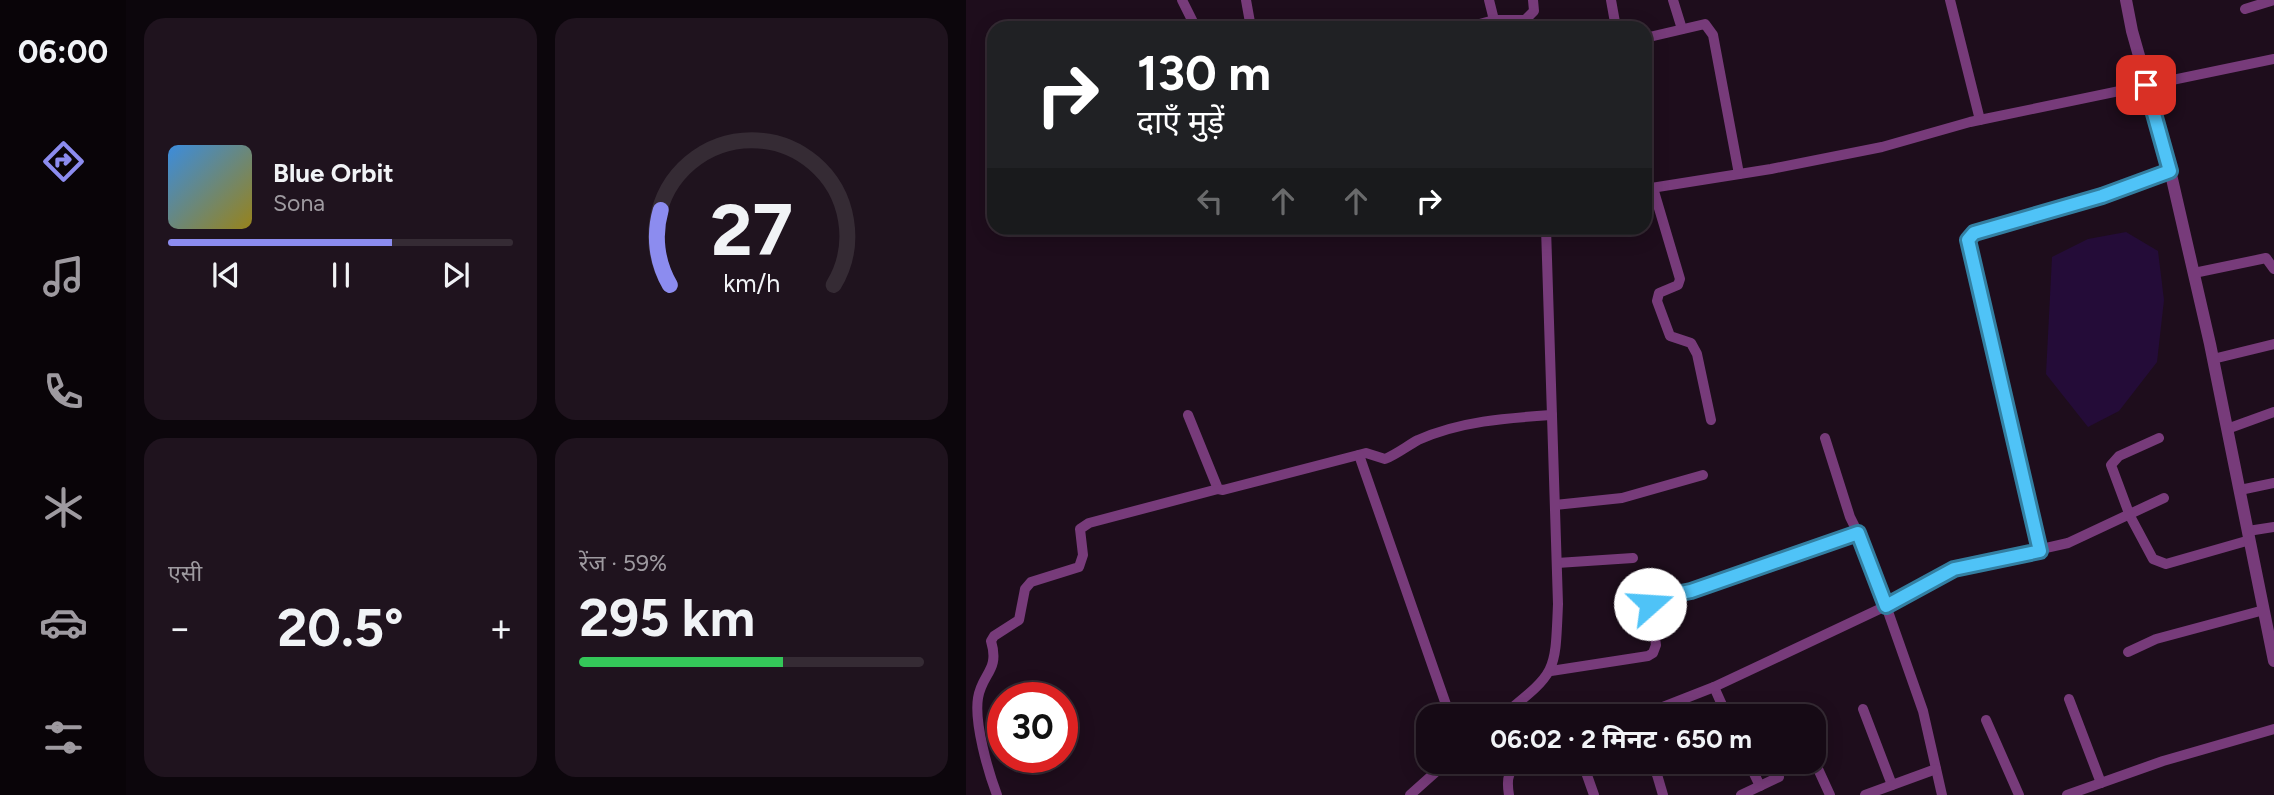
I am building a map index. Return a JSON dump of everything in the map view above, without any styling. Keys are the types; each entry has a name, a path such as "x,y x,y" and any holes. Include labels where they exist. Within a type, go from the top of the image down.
{"street":[{"path":"1182,0 1192,21"},
{"path":"1246,0 1250,21"},
{"path":"1489,0 1494,20"},
{"path":"1490,21 1528,19 1534,11 1533,0"},
{"path":"1611,0 1615,21"},
{"path":"1673,0 1682,29"},
{"path":"1950,0 1980,120"},
{"path":"2126,0 2194,273 2274,661"},
{"path":"2245,9 2274,0"},
{"path":"1652,36 1705,24 1713,35 1739,174"},
{"path":"1652,188 1882,147 1980,120 2274,59"},
{"path":"2040,551 1968,240 1974,233 2102,196 2170,171"},
{"path":"1652,197 1680,279 1678,285 1660,293 1657,301 1670,336 1691,343 1697,354 1711,419"},
{"path":"1516,704 1544,681 1551,671 1556,652 1557,564 1546,235"},
{"path":"2194,273 2266,258 2274,269"},
{"path":"2213,359 2274,344"},
{"path":"2227,429 2274,412"},
{"path":"1188,415 1218,489"},
{"path":"997,795 990,776 979,718 978,696 994,661 990,641 1019,620 1025,589 1031,582 1079,567 1083,555 1080,529 1084,525 1366,453 1385,459 1418,440 1466,425 1500,418 1552,415"},
{"path":"1825,438 1923,711 1942,795"},
{"path":"2159,438 2115,458 2111,465 2130,516 2156,562 2166,564 2274,527"},
{"path":"1359,455 1446,704"},
{"path":"1555,505 1622,498 1703,475"},
{"path":"2240,490 2274,483"},
{"path":"1671,704 1714,687 1886,606 1954,569 2040,551 2084,538 2164,498"},
{"path":"1551,671 1648,656 1653,653 1656,645 1650,604 1653,600 1691,591 1858,533"},
{"path":"1557,564 1633,558"},
{"path":"2128,652 2156,639 2264,610"},
{"path":"1714,687 1722,704"},
{"path":"2069,699 2096,788"},
{"path":"1863,709 1892,785"},
{"path":"1986,720 2019,795"},
{"path":"2067,795 2096,788 2163,761 2274,729"},
{"path":"1865,795 1936,769"},
{"path":"1410,795 1433,774"},
{"path":"1509,774 1506,780 1509,795"},
{"path":"1587,774 1594,795"},
{"path":"1656,774 1663,795"},
{"path":"1754,774 1760,786"},
{"path":"1820,774 1830,795"},
{"path":"1741,795 1779,777"}],"shaded area":[{"path":"2126,232 2158,251 2164,300 2157,362 2119,411 2088,427 2046,374 2052,257 2088,239"}],"route":[{"path":"1650,604 1660,597 1691,591 1858,533 1886,606 1954,569 2040,551 1968,240 1974,233 2102,196 2170,171 2146,85"}]}
